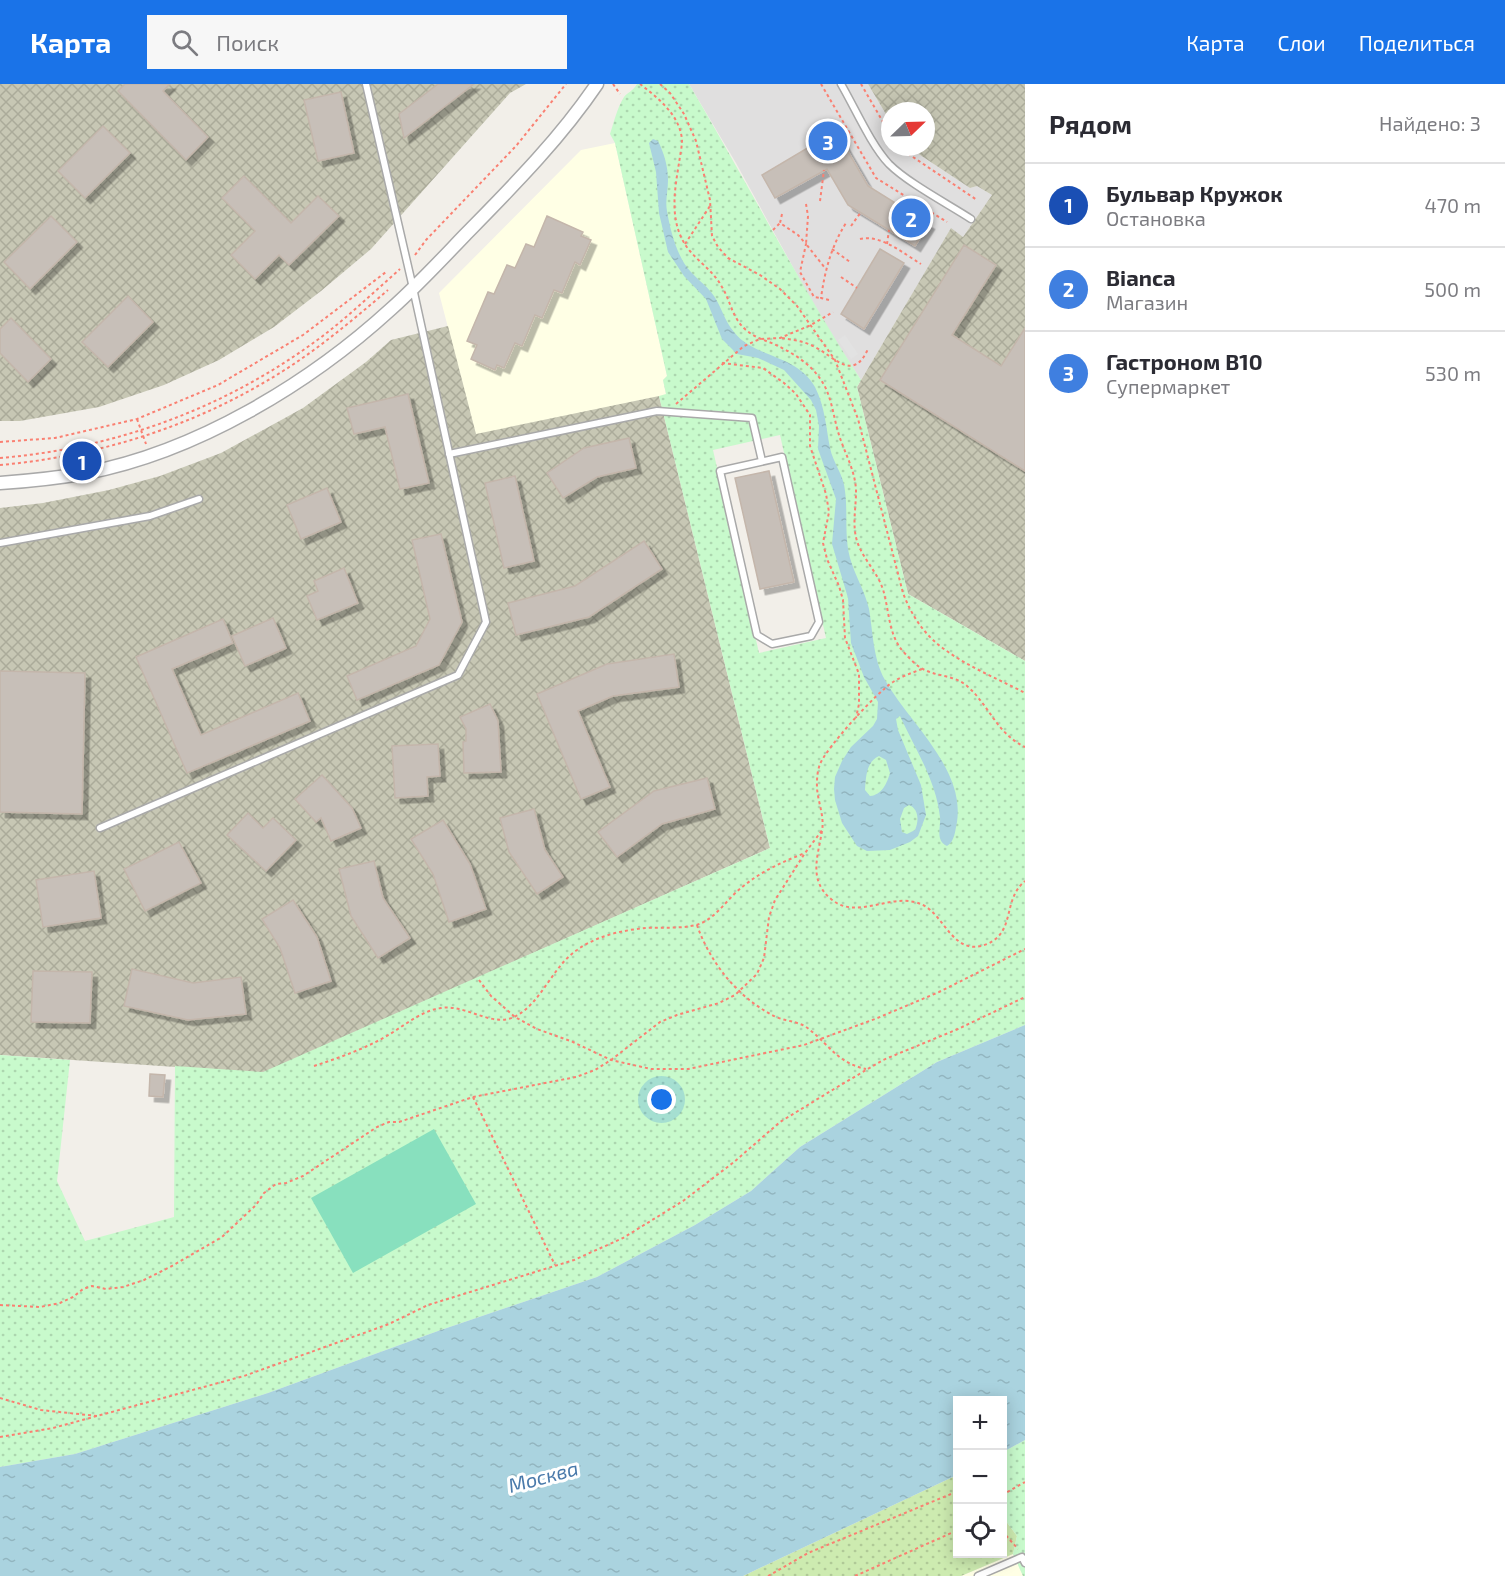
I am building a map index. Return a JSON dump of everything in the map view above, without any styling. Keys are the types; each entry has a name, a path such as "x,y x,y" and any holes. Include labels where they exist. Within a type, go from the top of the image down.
{"street":[{"path":"0,483 88,473 150,455 237,418 285,389 357,337 413,288 520,180 569,122 597,84"}],"lane":[{"path":"100,828 458,675 486,622 366,84"},
{"path":"841,84 890,165 971,219"},
{"path":"449,454 666,411 752,418 762,461"},
{"path":"782,457 819,622 811,636 772,644 757,635 720,471 762,461 782,457"},
{"path":"0,543 150,516 199,499"},
{"path":"978,1576 1022,1557"}],"path":[{"path":"0,458 63,450 141,431 205,406 280,366 326,334 407,262 516,146 566,84"},
{"path":"613,84 621,94"},
{"path":"640,84 668,108 678,125 682,141 674,208 677,225 685,244 719,282 736,320 747,332 808,365 820,379 829,395 839,436 854,474 855,529 858,543 877,573 884,592 893,635 901,649 922,669 947,675 964,683 978,696 1000,729 1014,742 1025,747"},
{"path":"660,84 670,93 684,114 696,141 704,169 712,236 718,248 728,258 780,289 797,306 836,360 858,419 903,593 911,612 924,631 954,656 1025,693"},
{"path":"861,84 881,118"},
{"path":"911,156 977,200"},
{"path":"820,201 824,170"},
{"path":"806,204 808,216 806,244 800,272 814,297 829,300"},
{"path":"685,244 710,206"},
{"path":"851,226 861,212"},
{"path":"773,230 780,223 782,214"},
{"path":"780,223 798,235 825,268"},
{"path":"820,298 825,268 846,223"},
{"path":"887,244 889,230"},
{"path":"860,239 874,238 921,264"},
{"path":"832,249 850,262"},
{"path":"0,442 55,438 137,419 218,385 303,335 387,272"},
{"path":"841,277 857,288"},
{"path":"0,465 38,462 79,454 143,437 204,414 253,389 285,369 339,331 388,290"},
{"path":"780,338 811,325 833,312"},
{"path":"666,411 730,356 753,341 780,338 796,340 813,346 849,366 857,364 864,357 868,348"},
{"path":"722,363 763,368 796,394 810,415 810,446 826,494 829,512 824,543 826,559 839,586 843,600 845,638 859,674 859,704 856,718"},
{"path":"137,419 150,455"},
{"path":"922,669 891,683 856,718 828,750 820,764 817,781 823,814 823,829 815,861 816,878 822,890 831,900 843,906 854,908 897,899 910,900 924,905 935,913 952,937 975,947 995,940 1007,925 1013,895 1025,881"},
{"path":"0,1305 40,1307 60,1303 92,1286 106,1289 123,1287 144,1280 222,1237 256,1205 264,1193 276,1184 286,1183 303,1176 377,1127 473,1098 576,1077 595,1070 660,1022 719,1003 740,991 757,974 764,958 775,900 823,829"},
{"path":"314,1066 355,1052 428,1011 443,1007 463,1009 498,1021 515,1017 524,1011 560,965 577,950 615,933 647,928 668,929 697,925 709,919 740,888 763,872 805,853"},
{"path":"697,925 704,945 720,969 759,1008 779,1018 798,1022 809,1028 836,1055 852,1066 868,1069"},
{"path":"479,980 491,996 515,1017 537,1029 573,1042 611,1060 651,1069 688,1069 804,1045 939,992 1025,949"},
{"path":"0,1437 53,1428 244,1376 378,1328 437,1302 574,1260 623,1238 683,1201 734,1162 780,1122 883,1060 958,1029 1025,997"},
{"path":"473,1098 555,1266"},
{"path":"0,1398 40,1410 98,1416"},
{"path":"1007,1492 1025,1482"},
{"path":"768,1576 808,1553 951,1494"},
{"path":"855,1576 953,1532"},
{"path":"1007,1538 1022,1557"}],"shaded area":[{"path":"0,84 526,84 510,93 371,249 274,327 219,360 164,385 99,407 20,421 0,421"},
{"path":"689,84 868,84 881,106 881,156 922,156 970,188 977,186 992,195 963,237 951,229 861,380 822,320 736,163"},
{"path":"868,84 1025,84 1025,661 908,594 857,387 951,228 963,237 992,195 977,186 970,188 922,156 935,156 935,102 881,102 881,106"},
{"path":"615,143 667,376 663,380 666,395 476,435 439,293 581,150"},
{"path":"448,326 476,434 659,396 770,848 263,1073 0,1055 0,508 43,503 109,490 160,476 221,453 303,408 366,362 391,340"},
{"path":"845,335 858,354 851,359 838,340"},
{"path":"1013,1554 1023,1576 961,1576 1007,1558"}],"green space":[{"path":"637,84 689,84 816,307 861,380 857,387 908,594 1025,661 1025,1025 937,1062 800,1147 751,1191 695,1225 597,1277 438,1331 268,1393 75,1454 0,1467 0,1055 70,1060 57,1181 85,1241 174,1217 175,1066 263,1072 770,848 659,396 666,394 663,380 667,376 615,143 610,134 622,101","holes":["780,435 826,638 759,653 713,450"]},
{"path":"434,1129 476,1204 353,1273 311,1198"},
{"path":"1025,1440 1025,1576 1013,1554 1017,1536 1007,1522 1007,1450"},
{"path":"953,1477 953,1558 1004,1558 961,1576 743,1576"},
{"path":"1007,1522 1017,1536 1013,1554 1007,1557"}],"water":[{"path":"653,139 658,141 665,160 668,175 666,203 668,218 675,245 684,263 711,292 731,328 742,340 798,368 815,387 823,410 831,453 844,485 848,550 869,609 874,645 881,672 895,696 933,747 952,783 957,802 957,822 953,839 947,846 940,837 940,817 934,790 900,716 896,719 898,730 921,785 926,815 918,836 890,850 867,851 857,846 842,823 835,800 835,777 851,747 873,726 877,719 878,702 864,677 851,643 848,598 832,544 836,499 818,449 819,426 816,410 811,400 784,370 758,358 737,354 722,339 706,299 684,276 668,252 659,213 656,172 649,143","holes":["879,756 886,760 890,773 881,791 870,796 865,790 867,770 871,762","909,805 915,809 917,823 915,830 907,834 902,832 900,819 904,808"]},
{"name":"Москва","path":"1025,1025 1025,1440 1007,1450 1007,1396 953,1396 953,1477 743,1576 0,1576 0,1467 75,1454 268,1393 438,1331 597,1277 695,1225 751,1191 800,1147 937,1062"}],"building":[{"path":"125,84 170,84 163,91 208,137 186,160 118,91"},
{"path":"438,84 474,84 404,138 399,114"},
{"path":"341,92 354,153 318,161 304,100"},
{"path":"103,126 130,153 85,198 58,171"},
{"path":"836,131 868,186 929,224 915,246 848,205 827,169 775,198 762,175"},
{"path":"244,176 291,223 318,196 339,216 289,265 279,255 255,279 231,255 255,231 222,198"},
{"path":"51,216 77,242 30,289 4,262"},
{"path":"547,216 583,232 581,236 591,240 580,265 575,262 562,293 554,290 542,318 535,315 522,346 515,343 504,368 497,365 495,370 471,359 477,345 467,341 488,292 494,294 507,265 515,268 526,244 534,247"},
{"path":"964,245 996,265 952,335 1001,366 1025,328 1025,471 880,380"},
{"path":"880,249 904,263 864,329 841,314"},
{"path":"128,296 153,322 108,367 82,342"},
{"path":"11,318 51,359 28,382 0,353 0,329"},
{"path":"408,394 429,483 400,489 385,427 354,434 347,408"},
{"path":"629,438 636,468 597,477 563,498 547,473 584,448"},
{"path":"769,471 794,582 760,589 735,478"},
{"path":"515,476 534,561 504,568 485,483"},
{"path":"327,488 341,522 301,539 287,505"},
{"path":"441,534 462,622 439,665 357,700 347,676 416,646 430,619 412,540"},
{"path":"644,541 662,569 589,617 516,635 508,603 575,586"},
{"path":"344,568 358,603 317,620 307,596 318,591 314,581"},
{"path":"273,618 286,648 245,666 232,636"},
{"path":"223,619 233,643 172,669 201,735 298,693 310,721 187,773 136,657"},
{"path":"674,654 679,687 613,696 578,711 610,787 581,799 537,694 607,664"},
{"path":"0,671 85,673 82,814 0,812"},
{"path":"490,704 498,721 501,772 464,773 463,742 466,741 466,729 460,717"},
{"path":"438,744 440,776 427,777 428,796 395,798 392,746"},
{"path":"322,775 352,808 361,828 331,841 321,818 316,822 295,799"},
{"path":"707,778 715,809 662,824 617,857 598,832 654,791"},
{"path":"534,809 545,850 563,877 537,894 509,852 500,818"},
{"path":"248,813 263,828 273,818 296,840 266,871 227,835"},
{"path":"443,820 470,864 486,909 449,922 433,874 411,839"},
{"path":"179,842 201,883 145,911 124,869"},
{"path":"374,861 383,898 410,938 378,958 351,916 339,869"},
{"path":"94,871 101,918 43,927 36,880"},
{"path":"293,900 317,937 331,981 295,993 280,948 262,919"},
{"path":"132,969 193,983 241,977 246,1014 188,1020 124,1006"},
{"path":"33,971 92,972 90,1023 31,1022"},
{"path":"150,1074 165,1075 163,1097 149,1096"}],"place":[{"name":"Гастроном B10","path":"828,141"},
{"name":"Bianca","path":"911,218"},
{"name":"Бульвар Кружок","path":"82,461"}]}
